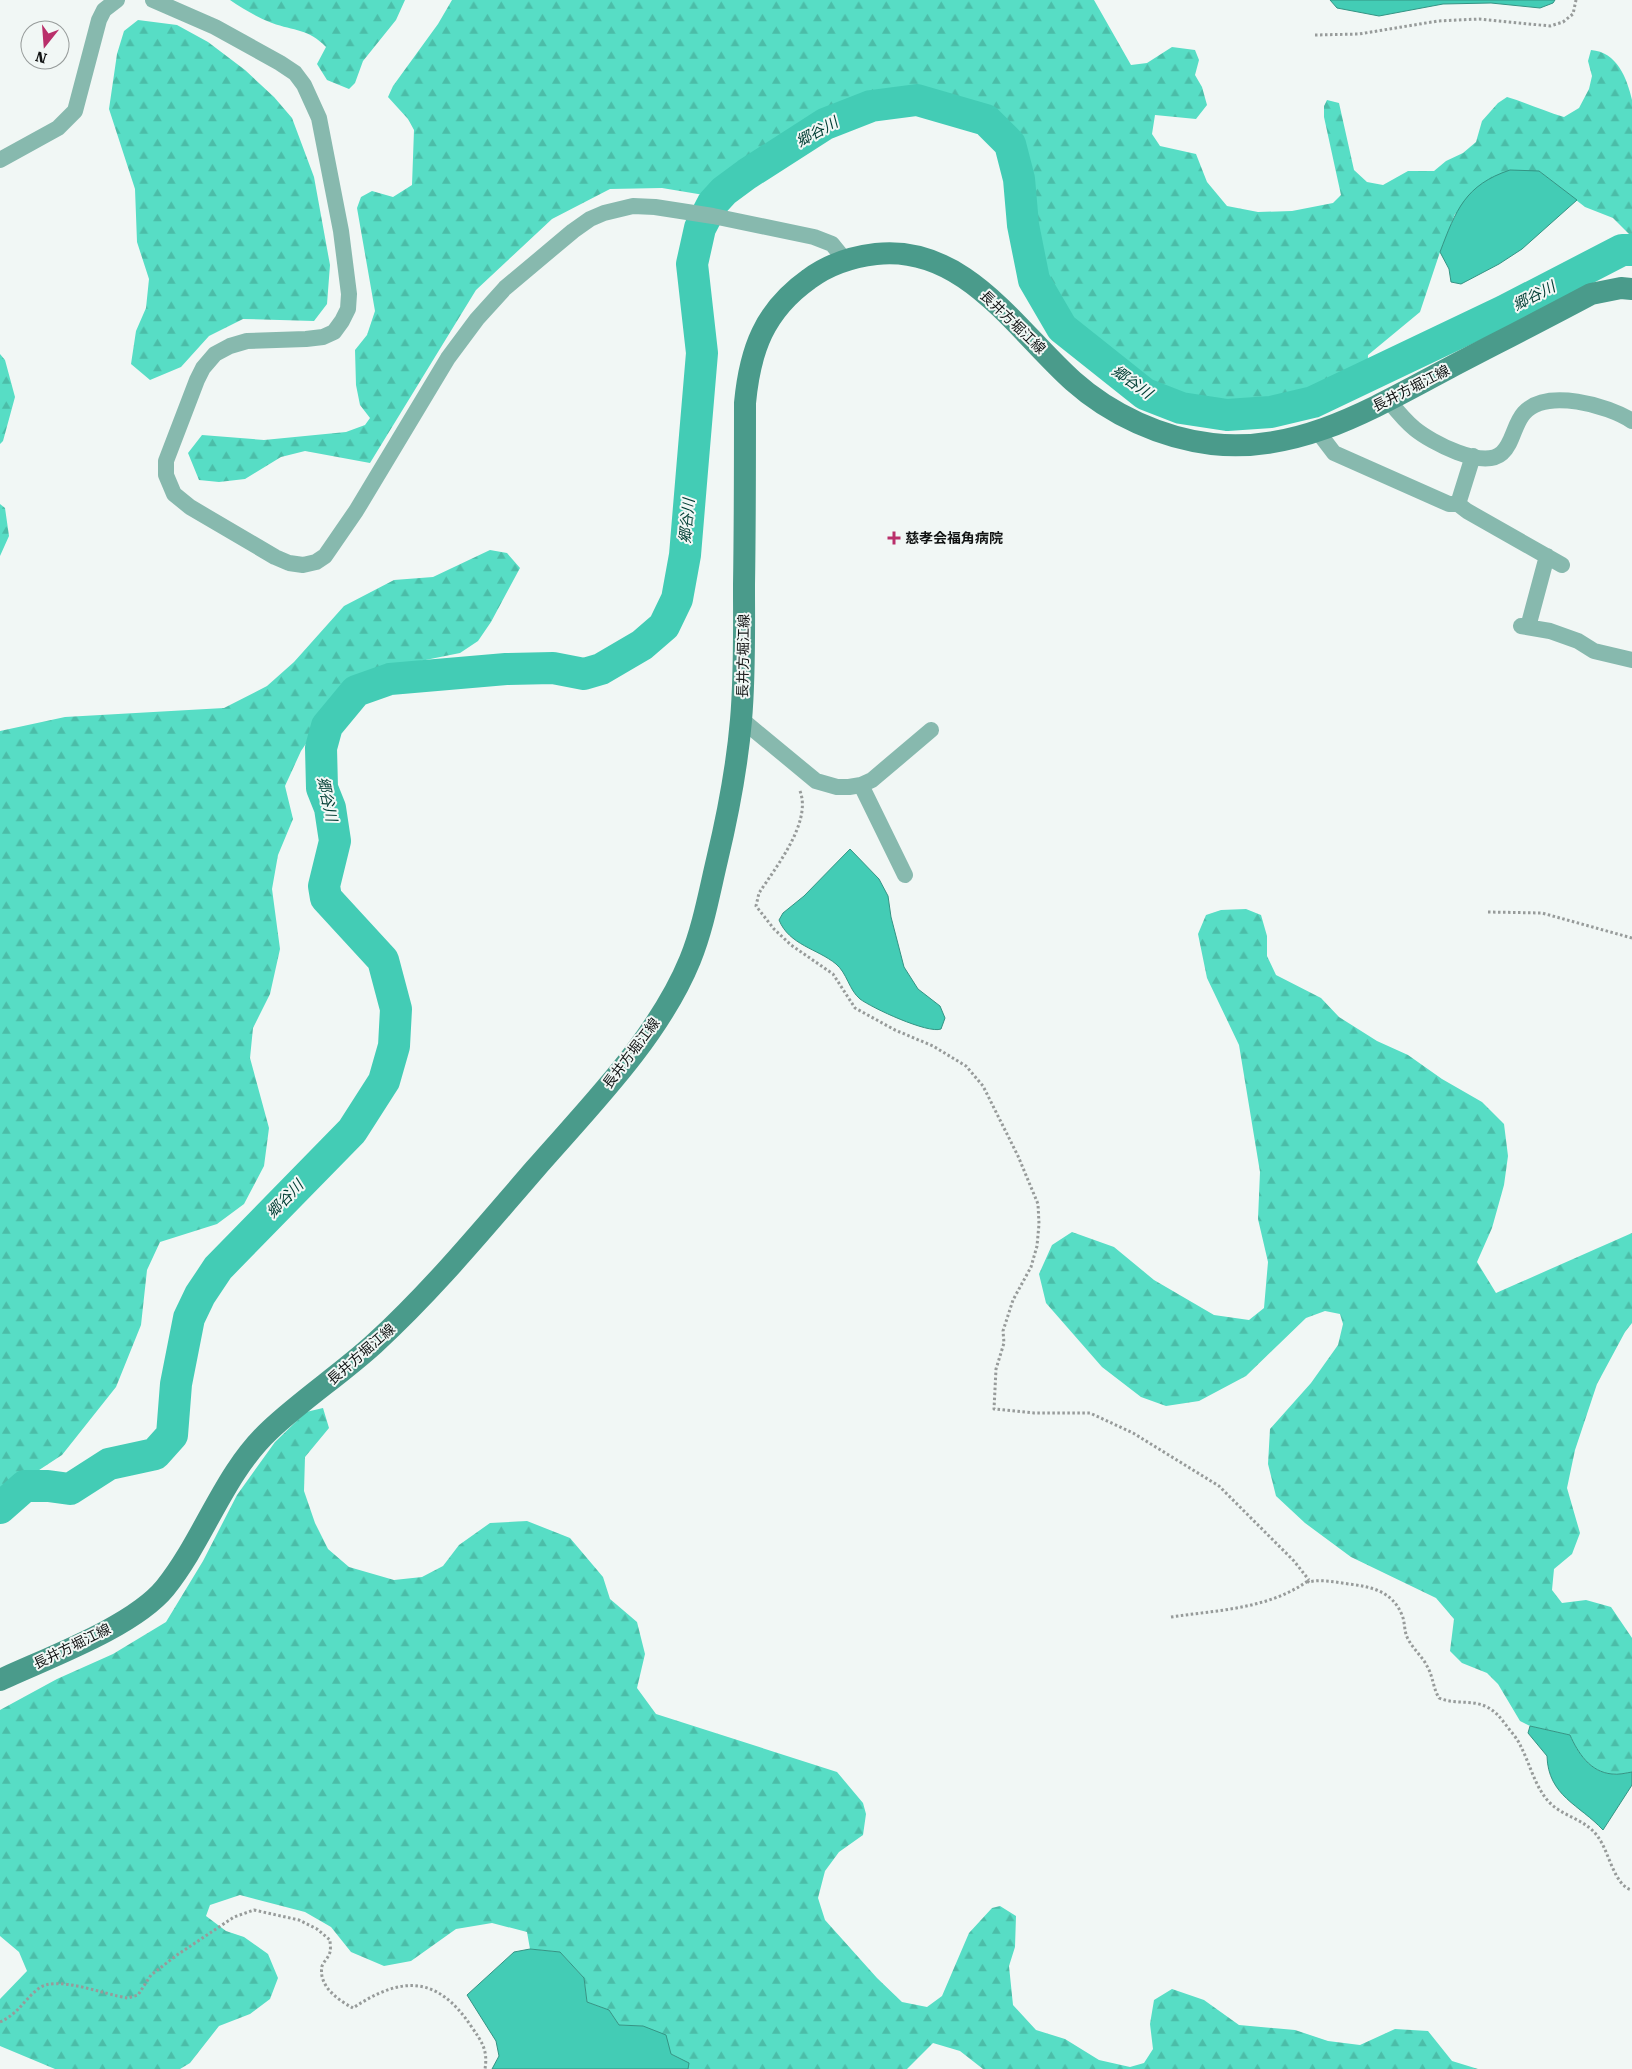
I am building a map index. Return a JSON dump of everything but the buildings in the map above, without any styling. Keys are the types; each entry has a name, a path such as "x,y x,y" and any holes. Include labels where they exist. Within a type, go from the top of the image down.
{"main road":[{"name":"長井方堀江線","path":"0,1680 98,1634 136,1613 153,1601 167,1586 230,1478 268,1431 369,1349 429,1291 623,1068 653,1026 689,962 704,916 729,806 742,719 744,403 747,382 759,338 772,313 803,283 820,271 845,260 882,254 903,254 926,259 951,269 997,303 1073,381 1115,411 1138,423 1186,440 1238,445 1267,445 1318,432 1389,401 1592,294 1621,288 1632,290"}],"street":[{"path":"0,160 58,128 75,111 99,20 104,10 117,0"},
{"path":"154,0 215,27 295,73 304,85 319,118 341,231 349,294 348,309 342,322 334,332 323,337 247,341 230,346 215,354 203,368 197,380 166,460 166,475 174,494 190,507 275,557 289,563 303,565 316,562 325,556 356,511 448,358 477,319 505,288 573,231 604,213 634,206 655,207 713,216 814,237 832,244 845,260"},
{"path":"1389,401 1403,418 1430,440 1445,448 1481,458 1495,457 1502,453 1525,412 1536,404 1551,400 1567,400 1609,409 1632,421"},
{"path":"1318,432 1334,453 1449,504 1458,504 1562,565"},
{"path":"1458,504 1473,456"},
{"path":"1547,556 1524,626 1550,631 1607,655 1632,660"},
{"path":"742,719 816,781 837,787 861,786 872,780 931,730"},
{"path":"861,786 905,875"}],"path":[{"path":"1315,35 1359,34 1438,21 1479,19 1550,26 1562,22 1573,14 1576,0"},
{"path":"799,789 803,806 801,822 759,892 756,906 774,929 791,945 833,974 855,1008 895,1030 933,1046 966,1066 983,1086 1018,1156 1038,1204 1037,1246 1031,1267 1014,1300 1003,1331 1004,1343 996,1368 994,1409 1034,1413 1090,1413 1132,1433 1218,1486 1294,1561 1309,1580 1308,1582 1319,1579 1374,1588 1388,1596 1397,1604 1403,1617 1408,1639 1427,1666 1434,1691 1439,1698 1454,1703 1475,1702 1497,1713 1520,1745 1548,1801 1597,1834 1605,1846 1621,1884 1632,1890"},
{"path":"1488,912 1542,913 1632,938"},
{"path":"1171,1617 1271,1601 1298,1589 1309,1580"},
{"path":"0,2022 12,2016 38,1988 49,1983 63,1983 128,1998 138,1995 151,1975 177,1955 234,1917 254,1910 299,1920 317,1929 330,1940 330,1952 323,1963 321,1974 327,1988 342,2002 353,2008 368,1998 395,1987 417,1985 431,1988 449,2000 465,2017 482,2042 487,2056 485,2069"}],"green space":[{"path":"230,0 405,0 396,20 363,61 355,83 349,89 327,80 317,64 326,47 320,41 301,31 266,21"},
{"path":"452,0 1094,0 1131,65 1147,63 1172,47 1195,50 1199,60 1195,75 1202,87 1207,105 1196,119 1155,115 1152,134 1160,146 1196,154 1207,182 1227,206 1258,212 1292,211 1333,203 1341,195 1324,117 1324,106 1327,100 1339,103 1354,170 1367,182 1383,185 1408,171 1434,171 1446,161 1463,153 1476,142 1482,121 1498,103 1507,97 1564,117 1579,108 1589,89 1592,76 1588,61 1591,50 1600,52 1614,61 1624,75 1632,100 1632,237 1613,218 1585,207 1539,171 1455,214 1420,312 1368,355 1367,382 1347,393 1283,414 1232,419 1173,409 1118,385 1060,338 1027,290 1010,176 1009,152 986,124 920,105 832,127 760,168 722,198 662,188 610,189 552,219 476,290 370,463 305,451 281,457 245,479 219,482 199,480 188,453 202,435 264,440 346,432 365,425 370,418 360,405 356,385 355,350 367,335 375,311 357,208 361,197 372,191 393,197 412,185 414,130 408,119 388,97 393,86 438,24"},
{"path":"138,20 177,25 208,42 245,70 274,97 292,118 314,177 330,265 327,304 314,321 243,319 209,336 181,367 150,380 131,364 136,331 146,308 149,279 137,242 135,189 109,109 117,54 124,31"},
{"path":"0,354 5,360 15,397 3,441 0,444"},
{"path":"0,504 5,508 9,536 0,556"},
{"path":"490,550 507,553 520,568 491,622 478,641 460,653 371,671 347,683 301,751 285,786 293,819 278,855 272,889 280,949 270,994 253,1028 250,1058 269,1128 264,1166 244,1204 217,1224 160,1242 147,1270 141,1325 116,1387 62,1455 33,1474 0,1523 0,731 65,717 224,708 267,686 294,662 344,606 394,580 433,577"},
{"path":"1246,909 1261,915 1267,936 1267,956 1276,975 1321,998 1339,1017 1377,1041 1408,1055 1442,1079 1482,1102 1504,1124 1508,1156 1504,1185 1492,1228 1477,1262 1496,1293 1632,1233 1632,1323 1625,1332 1597,1384 1575,1450 1567,1488 1580,1533 1572,1554 1554,1569 1552,1590 1562,1603 1586,1600 1611,1607 1632,1638 1632,1772 1614,1774 1597,1770 1581,1755 1570,1735 1530,1726 1520,1721 1498,1684 1487,1673 1462,1663 1450,1651 1454,1619 1436,1598 1351,1557 1305,1523 1276,1496 1268,1464 1270,1429 1311,1383 1338,1345 1343,1324 1340,1314 1325,1311 1306,1318 1246,1376 1199,1401 1166,1406 1141,1397 1102,1367 1046,1303 1039,1274 1052,1245 1072,1232 1114,1247 1154,1280 1214,1315 1249,1320 1264,1308 1268,1262 1258,1219 1260,1172 1239,1045 1207,978 1198,934 1206,915 1221,910"},
{"path":"323,1408 329,1428 305,1457 304,1491 315,1523 328,1549 349,1567 394,1580 422,1577 443,1566 459,1545 490,1523 527,1521 570,1538 603,1577 610,1599 637,1622 645,1654 637,1688 656,1714 837,1772 863,1803 866,1814 863,1835 839,1852 825,1871 818,1898 825,1920 877,1978 902,2002 927,2007 942,1996 969,1933 992,1908 1000,1906 1016,1916 1015,1947 1009,1966 1013,2005 1036,2030 1065,2039 1099,2060 1130,2067 1144,2063 1153,2049 1150,2024 1154,2000 1172,1989 1204,2000 1239,2025 1295,2030 1328,2041 1360,2045 1395,2029 1428,2031 1452,2061 1478,2069 983,2069 960,2051 933,2043 907,2069 688,2069 688,2063 671,2054 643,2026 619,2025 609,2010 587,2002 584,1978 560,1952 530,1949 527,1932 492,1923 456,1929 411,1961 384,1966 351,1952 331,1927 305,1912 240,1895 210,1905 206,1916 226,1931 244,1937 268,1954 278,1978 270,1999 250,2014 219,2026 190,2063 180,2069 55,2069 0,2046 0,1999 27,1971 19,1952 0,1936 0,1710 57,1679 113,1654 166,1622 203,1561 237,1495 275,1442 306,1412"}],"shaded area":[{"path":"1330,0 1555,0 1553,3 1540,8 1491,3 1443,4 1379,16 1337,8"},
{"path":"1510,170 1539,171 1577,200 1522,249 1499,264 1461,284 1451,282 1449,269 1440,252 1457,212 1472,191 1482,183"},
{"path":"850,849 879,879 888,896 891,917 904,967 918,989 940,1006 945,1018 941,1029 934,1030 913,1024 887,1014 860,999 836,964 797,941 779,920 783,913 804,896"},
{"path":"1530,1726 1570,1735 1581,1755 1597,1770 1614,1774 1632,1772 1632,1785 1603,1830 1559,1790 1549,1770 1547,1756 1528,1733"},
{"path":"530,1949 560,1952 584,1978 587,2002 609,2010 619,2025 643,2026 666,2035 671,2054 689,2063 688,2069 492,2069 499,2056 496,2041 467,1995 514,1952"}],"waterway":[{"name":"郷谷川","path":"0,1508 25,1486 48,1486 70,1489 109,1464 155,1454 172,1435 176,1384 189,1318 200,1295 218,1268 352,1131 384,1081 394,1046 396,1009 383,960 326,898 324,886 335,841 330,808 322,788 321,748 327,726 356,691 390,679 506,669 553,668 584,674 601,669 642,645 664,626 677,599 685,555 702,353 692,264 700,228 713,203 724,191 825,124 871,106 917,100 986,120 1010,144 1019,179 1023,225 1034,280 1062,328 1145,394 1181,408 1227,415 1271,412 1313,402 1504,311 1622,250 1632,250"}],"place":[{"name":"慈孝会福角病院","path":"894,538"}]}
